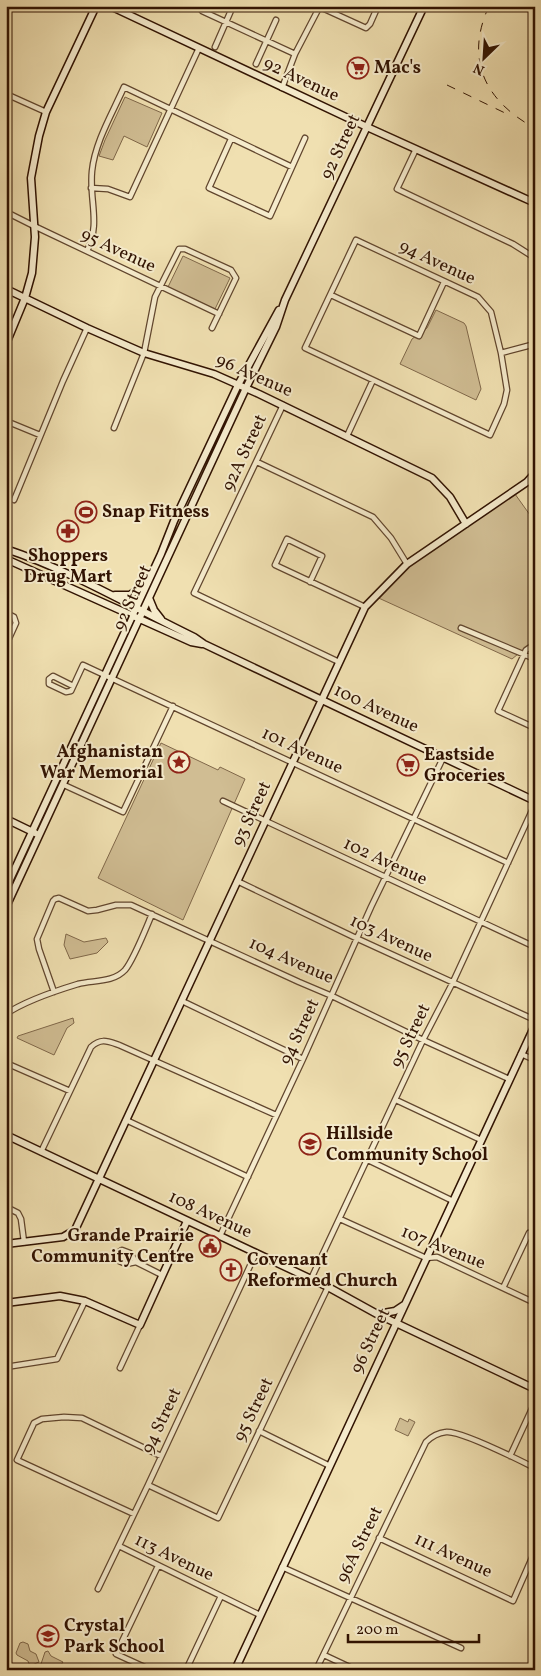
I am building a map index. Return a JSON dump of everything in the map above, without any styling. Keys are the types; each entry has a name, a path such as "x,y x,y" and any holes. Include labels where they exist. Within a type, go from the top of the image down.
{"street":[{"path":"6,344 25,298 33,264 32,168 46,112 96,6"},
{"name":"92 Avenue","path":"110,6 282,88 535,203"},
{"path":"215,47 233,6"},
{"path":"282,88 295,54 320,7 366,28 370,24 378,6"},
{"name":"92 Street","path":"138,614 148,581 174,521 238,385 285,300 424,6"},
{"path":"202,10 295,54"},
{"path":"256,64 276,20"},
{"path":"92,188 108,189 130,196 199,48"},
{"path":"87,251 94,231 92,169 96,151 124,87 292,167"},
{"path":"6,94 46,112"},
{"path":"232,139 209,188 270,216 305,138"},
{"path":"416,149 397,189 513,244 535,258"},
{"name":"95 Avenue","path":"6,212 219,314"},
{"name":"94 Avenue","path":"331,295 356,240 478,297 491,312 502,353 507,390 504,404 490,435 373,380"},
{"path":"114,428 144,353 153,303 176,252 180,249 185,249 231,270 236,278 212,328"},
{"path":"347,436 373,380 305,348 331,295 419,336 444,282"},
{"name":"96 Avenue","path":"6,289 144,353 194,367 246,388 432,478 450,497 466,524"},
{"name":"92 Street","path":"6,888 138,614 149,597 276,327 285,300"},
{"path":"14,500 87,328"},
{"path":"502,353 535,344"},
{"name":"92A Street","path":"283,405 194,593 339,662"},
{"path":"6,421 40,435"},
{"path":"256,462 373,517 391,538 407,564"},
{"name":"93 Street","path":"24,1242 63,1237 75,1230 365,607 407,564 527,482 535,473"},
{"path":"310,582 322,556 287,539 275,565 310,582 365,607"},
{"name":"100 Avenue","path":"6,550 70,576 110,595 138,614 164,622 204,644 535,802"},
{"name":"100 Avenue","path":"6,559 138,614 191,642 204,644"},
{"path":"110,595 130,595 148,581"},
{"path":"149,597 154,610 164,622"},
{"path":"6,612 16,620 16,626 6,645"},
{"path":"461,628 535,659"},
{"path":"535,644 526,650 498,710 535,728"},
{"name":"101 Avenue","path":"73,686 84,665 508,863"},
{"path":"53,676 73,686 70,691 66,692 49,684 49,679 53,676"},
{"name":"92 Street","path":"6,907 64,785 109,676"},
{"path":"64,785 123,812 173,706"},
{"name":"94 Street","path":"220,1236 332,996 385,877 443,758"},
{"name":"102 Avenue","path":"223,801 535,948"},
{"name":"95 Street","path":"311,1279 423,1040 453,982 535,802"},
{"path":"6,819 40,835"},
{"name":"103 Avenue","path":"237,881 535,1020"},
{"name":"104 Avenue","path":"54,992 38,949 37,939 51,904 60,898 88,911 125,905 136,907 509,1079"},
{"path":"6,1014 13,1009 54,992 119,975 129,964 152,914"},
{"path":"182,1001 303,1058"},
{"name":"96 Street","path":"235,1670 535,1025"},
{"path":"41,1152 92,1047 97,1042 105,1040 276,1115"},
{"path":"521,1054 535,1060"},
{"path":"6,1063 70,1091"},
{"path":"396,1100 481,1140"},
{"path":"126,1120 248,1177"},
{"name":"108 Avenue","path":"6,1135 328,1287 377,1314 535,1389"},
{"path":"368,1160 453,1201"},
{"path":"6,1207 18,1213 21,1219 24,1242 6,1244"},
{"name":"107 Avenue","path":"340,1219 426,1258 437,1257 535,1303"},
{"path":"120,1368 188,1220"},
{"path":"503,1288 530,1232"},
{"name":"94 Street","path":"119,1546 256,1253"},
{"path":"136,1262 162,1275"},
{"name":"95 Street","path":"148,1485 218,1518 328,1287"},
{"path":"6,1303 60,1296 85,1301 140,1325"},
{"path":"6,1367 57,1359 85,1301"},
{"path":"377,1314 395,1311 405,1304"},
{"path":"535,1402 510,1456 535,1468"},
{"path":"134,1514 17,1460 34,1424 42,1419 64,1417 82,1418 161,1456"},
{"path":"259,1431 330,1466"},
{"name":"96A Street","path":"316,1670 426,1442 433,1435 448,1431 510,1456"},
{"name":"111 Avenue","path":"379,1538 513,1601 535,1551"},
{"name":"113 Avenue","path":"98,1589 119,1546 260,1615"},
{"path":"150,1670 116,1654 158,1566"},
{"path":"282,1567 461,1648"},
{"path":"186,1670 221,1596"},
{"path":"324,1654 356,1670"}],"shaded area":[{"path":"125,97 162,113 147,147 124,136 113,160 99,156 105,140"},
{"path":"183,256 230,278 215,309 168,287"},
{"path":"436,310 464,323 466,326 481,389 476,400 400,364 412,339 427,328"},
{"path":"515,494 535,522 535,640 512,659 372,595 407,560"},
{"path":"161,743 218,770 220,767 245,779 183,920 98,878"},
{"path":"66,934 84,942 106,938 108,942 97,953 70,959 64,945"},
{"path":"73,1018 74,1023 67,1028 54,1055 17,1038 18,1036"},
{"path":"400,1418 408,1422 409,1419 415,1422 408,1436 395,1430"},
{"path":"20,1643 28,1644 30,1651 36,1654 39,1662 30,1666 28,1661 17,1655"},
{"path":"48,1651 51,1656 63,1662 51,1670 39,1670 45,1652"}],"railway":[{"path":"489,6 482,25 479,43 479,60 483,75 501,103 531,126"},
{"path":"447,85 505,113"}],"place":[{"name":"Mac's","path":"358,68"},
{"name":"Snap Fitness","path":"86,512"},
{"name":"Shoppers Drug Mart","path":"68,531"},
{"name":"Afghanistan War Memorial","path":"179,762"},
{"name":"Eastside Groceries","path":"408,765"},
{"name":"Hillside Community School","path":"310,1144"},
{"name":"Grande Prairie Community Centre","path":"210,1246"},
{"name":"Covenant Reformed Church","path":"231,1270"},
{"name":"Crystal Park School","path":"48,1636"}]}
